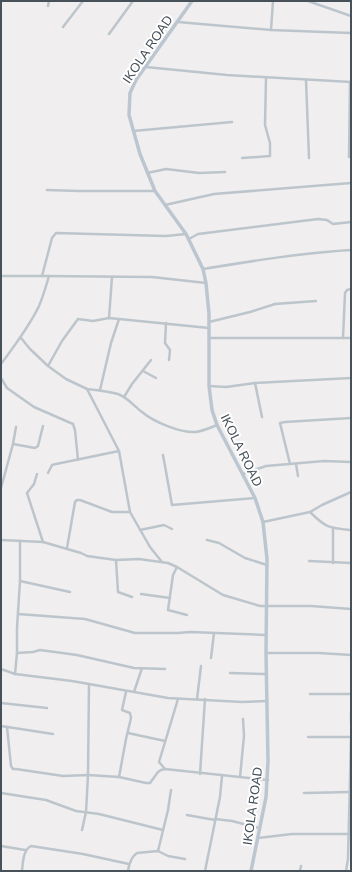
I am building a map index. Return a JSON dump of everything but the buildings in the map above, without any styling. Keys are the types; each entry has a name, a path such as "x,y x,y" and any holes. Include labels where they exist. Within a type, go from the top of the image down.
{"street":[{"path":"48,6 49,1"},
{"path":"109,34 133,1"},
{"name":"IKOLA ROAD","path":"192,1 136,80 130,93 130,115 133,131 147,173 155,191 186,234 203,269 206,283 209,322 209,386 212,410 216,425 255,498 263,522 267,565 266,674 268,780 264,808 251,871"},
{"path":"271,30 273,1"},
{"path":"308,1 351,16"},
{"path":"63,27 82,2"},
{"path":"178,22 271,30 351,33"},
{"path":"145,67 266,78 351,82 349,158"},
{"path":"242,158 270,156 270,143 265,125 266,78"},
{"path":"306,80 309,158"},
{"path":"133,131 232,122"},
{"path":"147,173 166,169 199,172 225,172"},
{"path":"165,205 214,194 351,183"},
{"path":"47,190 155,191"},
{"path":"188,239 198,234 307,220 327,220 335,224 351,222"},
{"path":"42,276 52,238 56,233 166,236 186,234"},
{"path":"203,269 326,251 351,250"},
{"path":"1,276 152,278 206,283"},
{"path":"1,364 21,338 40,305 49,276"},
{"path":"109,318 112,277"},
{"path":"343,338 345,293 347,290 351,289"},
{"path":"209,322 275,304 316,301"},
{"path":"48,366 77,320 80,319 93,321 109,318 209,328"},
{"path":"100,390 119,319"},
{"path":"166,323 165,343 170,350 169,360"},
{"path":"21,338 48,366 66,379 87,390 100,390 118,394 146,415 166,426 188,432 202,430 216,425"},
{"path":"209,338 351,338"},
{"path":"124,397 132,384 151,360"},
{"path":"143,371 156,378"},
{"path":"1,378 7,388 34,407 73,424 76,430 78,460"},
{"path":"209,386 226,387 255,383 351,378"},
{"path":"255,383 262,417"},
{"path":"87,390 119,451 130,512 150,546 162,562"},
{"path":"290,464 280,423 351,418"},
{"path":"14,444 35,448 38,446 43,426"},
{"path":"1,488 14,444 16,427"},
{"path":"48,473 52,465 119,451"},
{"path":"163,456 172,505 255,498"},
{"path":"243,474 266,466 324,461 351,462"},
{"path":"296,464 298,476"},
{"path":"37,474 34,484 27,493 43,542"},
{"path":"263,522 310,512 351,492"},
{"path":"67,548 75,502 77,500 90,503 103,510 112,512 130,512"},
{"path":"310,512 323,524 333,528 351,530"},
{"path":"140,530 164,525 172,529"},
{"path":"333,528 333,562"},
{"path":"1,540 43,542 67,548 87,556 116,560 139,559 162,562 177,566 223,595 260,606 311,606 351,609"},
{"path":"207,540 219,543 245,558 267,565"},
{"path":"14,674 17,653 20,541"},
{"path":"116,560 118,592 132,597"},
{"path":"309,561 351,563"},
{"path":"177,566 173,576 169,611 187,615"},
{"path":"20,581 70,592"},
{"path":"141,594 170,598"},
{"path":"18,614 85,619 135,633 266,634"},
{"path":"211,658 214,633"},
{"path":"17,653 40,650 77,655 124,666 165,669"},
{"path":"266,653 319,653 351,655"},
{"path":"197,699 201,666"},
{"path":"134,692 142,668"},
{"path":"1,669 14,674 89,684 178,699 205,699 242,702 267,701"},
{"path":"230,674 266,674"},
{"path":"82,830 86,812 88,775 89,684"},
{"path":"120,778 131,715 122,710 126,691"},
{"path":"310,694 351,694"},
{"path":"165,770 159,762 178,699"},
{"path":"200,774 205,699"},
{"path":"1,703 47,708"},
{"path":"351,712 351,723"},
{"path":"240,777 244,736 242,719"},
{"path":"1,726 53,734"},
{"path":"7,727 11,766 13,769 63,776 88,775 120,778 148,783 159,771 165,770 268,780"},
{"path":"128,733 165,741"},
{"path":"308,737 351,737 349,834 346,871"},
{"path":"205,871 220,796 222,776"},
{"path":"158,851 168,810 171,790"},
{"path":"304,793 350,792"},
{"path":"1,793 46,800 76,811 99,814 163,830"},
{"path":"187,815 232,821 260,828"},
{"path":"258,838 292,834 349,834"},
{"path":"1,846 25,850 28,847 36,845 129,864"},
{"path":"22,871 25,850"},
{"path":"128,871 129,864 137,853 158,851 168,856 185,859"},
{"path":"300,871 301,866"}]}
